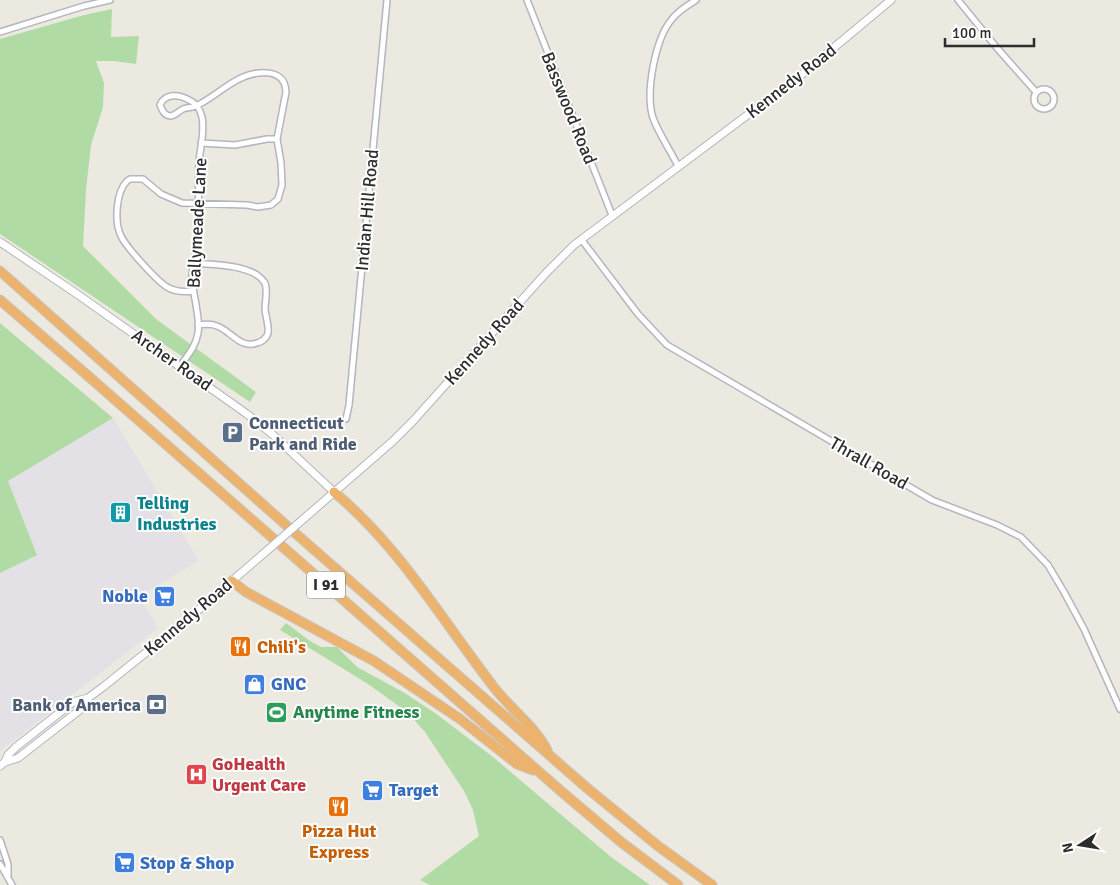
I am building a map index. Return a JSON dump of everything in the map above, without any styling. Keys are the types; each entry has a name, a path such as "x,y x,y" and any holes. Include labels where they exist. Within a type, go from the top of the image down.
{"highway":[{"name":"I 91","path":"0,271 288,527 551,756 642,834 712,885"},
{"name":"I 91","path":"0,300 87,374 538,771 614,836 678,885"},
{"path":"334,492 367,523 398,557 494,689 536,732 551,756"},
{"path":"232,581 246,592 374,661 460,719 517,764 538,771"}],"street":[{"path":"0,32 84,6 110,0"},
{"name":"Indian Hill Road","path":"346,419 350,396 387,0"},
{"name":"Basswood Road","path":"527,0 612,215"},
{"path":"678,166 654,119 650,103 650,85 654,61 664,30 672,18 696,0"},
{"name":"Kennedy Road","path":"3,764 18,758 81,709 88,698 167,636 232,581 414,421 546,273 581,239 801,76 891,0"},
{"path":"958,0 996,48 1036,92"},
{"path":"193,291 182,292 168,288 151,273 122,238 119,231 117,206 122,185 130,179 143,179 170,199 188,205 247,205 258,207 271,205 278,199 282,185 277,139 286,85 278,76 271,73 260,74 239,80 198,106 185,108 174,116 169,116 162,110 160,105 166,97 181,96 198,106"},
{"path":"1046,88 1052,92 1054,101 1051,107 1044,109 1038,107 1034,102 1036,92 1046,88"},
{"name":"Ballymeade Lane","path":"180,366 195,344 198,330 193,291 193,263 198,237 203,127 198,106"},
{"path":"201,142 235,145 277,139"},
{"name":"Thrall Road","path":"581,239 638,314 667,345 932,500 997,525 1021,537 1048,565 1064,592 1084,629 1120,709"},
{"name":"Archer Road","path":"0,242 260,423 334,492"},
{"path":"193,263 238,268 258,275 264,280 266,286 265,311 268,334 259,343 247,344 241,342 216,325 198,325"},
{"path":"0,840 8,864 8,876"},
{"path":"0,864 12,885"}],"shaded area":[{"path":"113,418 199,561 139,596 158,628 0,751 0,573 37,554 8,481"}],"green space":[{"path":"112,9 111,37 139,36 136,64 96,61 104,83 103,107 91,145 83,246 156,319 256,392 250,402 0,234 0,39"},
{"path":"0,323 113,418 8,481 37,555 0,573"},
{"path":"286,623 321,647 337,647 357,667 403,692 435,713 493,757 611,857 650,885 430,885 420,880 479,836 473,810 464,791 425,732 407,712 368,684 280,630"}],"place":[{"name":"Connecticut Park and Ride","path":"233,433"},
{"name":"Telling Industries","path":"121,513"},
{"name":"Noble","path":"164,596"},
{"name":"Chili's","path":"241,647"},
{"name":"GNC","path":"255,684"},
{"name":"Bank of America","path":"157,705"},
{"name":"Anytime Fitness","path":"277,712"},
{"name":"GoHealth Urgent Care","path":"196,774"},
{"name":"Target","path":"373,790"},
{"name":"Pizza Hut Express","path":"339,806"},
{"name":"Stop & Shop","path":"124,863"}]}
